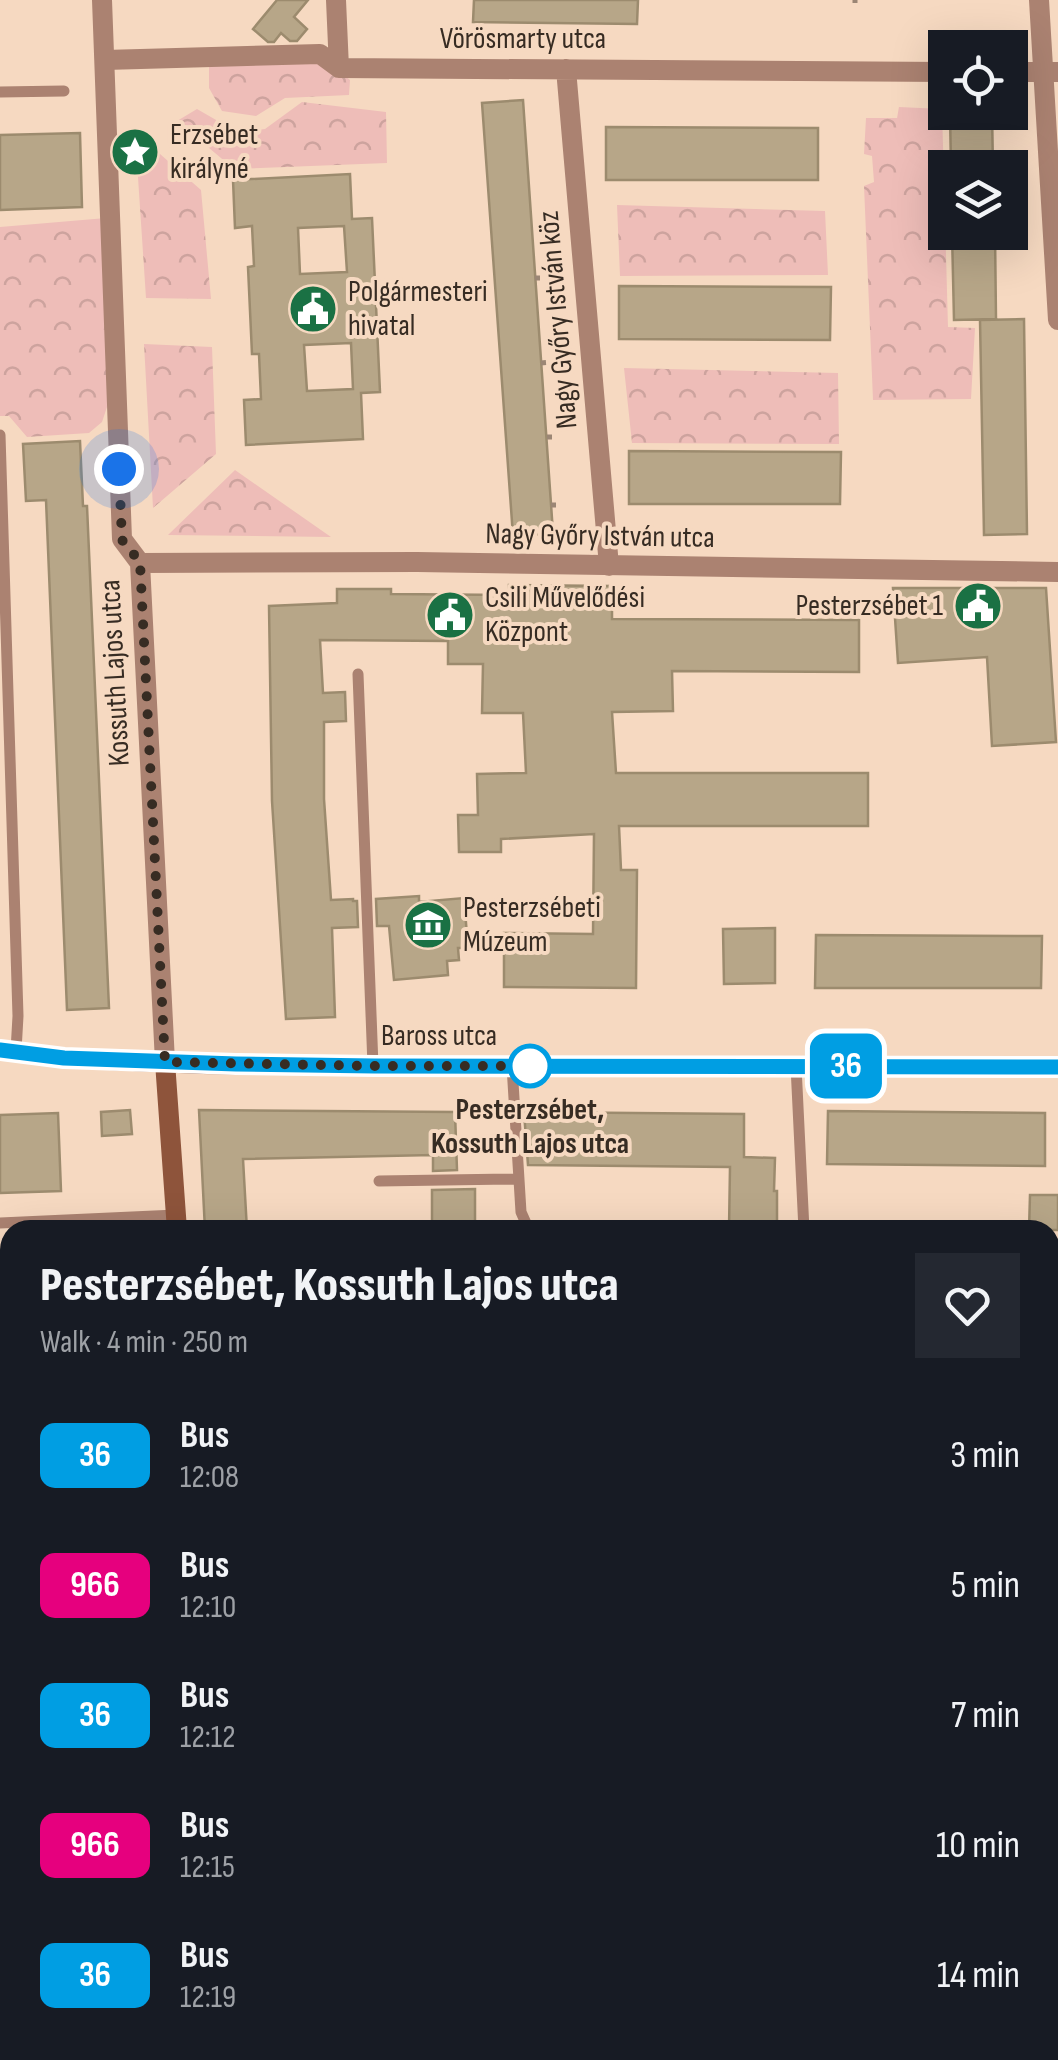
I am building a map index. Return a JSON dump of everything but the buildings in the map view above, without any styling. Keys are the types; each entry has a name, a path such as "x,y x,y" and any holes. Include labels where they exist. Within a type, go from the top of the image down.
{"street":[{"name":"Kossuth Lajos utca","path":"102,0 122,540 140,562 177,1220"},
{"path":"336,0 339,68"},
{"path":"1039,0 1050,72 1058,320"},
{"name":"Vörösmarty utca","path":"105,60 320,54 339,68 928,72"},
{"name":"Nagy Győry István köz","path":"566,69 609,566"},
{"name":"Nagy Győry István utca","path":"140,562 417,562 1058,572"},
{"name":"Baross utca","path":"8,1050 64,1058 374,1066 1058,1067"}],"lane":[{"path":"0,92 64,91"},
{"path":"0,435 4,675 18,1016 8,1050"},
{"path":"358,674 374,1066"},
{"path":"512,1066 518,1179 525,1220"},
{"path":"796,1066 804,1220"},
{"path":"379,1181 518,1179"}],"path":[{"path":"535,278 549,278"},
{"path":"541,363 554,362"},
{"path":"547,437 559,436"},
{"path":"552,505 564,505"}],"green space":[{"path":"320,54 350,80 349,95 285,98 256,116 222,111 209,88 209,57"},
{"path":"302,102 386,112 387,163 234,169 177,121 197,109 237,132 265,129"},
{"path":"899,107 928,108 928,130 943,130 943,150 928,150 928,250 946,250 948,327 975,328 971,399 873,400 864,186 874,182 872,156 864,154 866,118 897,118"},
{"path":"135,132 201,190 211,299 146,298"},
{"path":"617,205 825,211 828,275 620,276"},
{"path":"106,218 108,404 102,422 89,433 27,437 9,416 0,416 0,227"},
{"path":"144,344 212,347 216,454 153,508"},
{"path":"624,368 838,373 839,444 632,443"},
{"path":"235,470 331,537 168,535"}],"bus line":[{"name":"36","path":"0,1050 64,1058 236,1064 1058,1067"}],"place":[{"name":"Erzsébet királyné","path":"135,152"},
{"name":"Polgármesteri hivatal","path":"313,309"},
{"name":"Pesterzsébet 1","path":"978,606"},
{"name":"Csili Művelődési Központ","path":"450,615"},
{"name":"Pesterzsébeti Múzeum","path":"428,925"},
{"name":"Pesterzsébet, Kossuth Lajos utca","path":"530,1066"}],"route":[{"path":"119,469 122,540 140,562 165,1062 548,1066 530,1066"}]}
